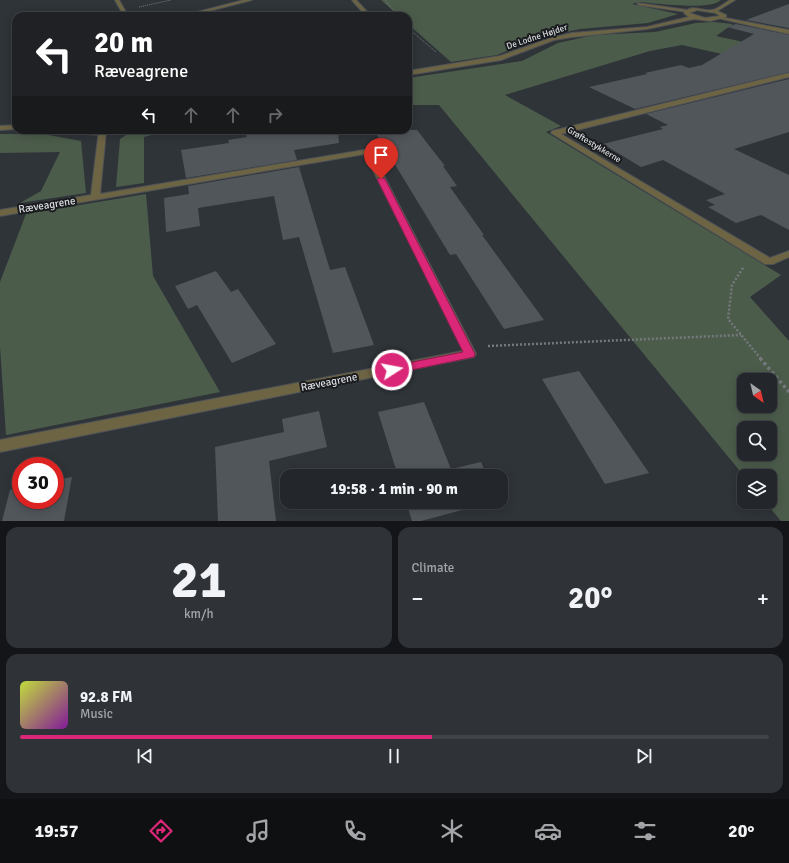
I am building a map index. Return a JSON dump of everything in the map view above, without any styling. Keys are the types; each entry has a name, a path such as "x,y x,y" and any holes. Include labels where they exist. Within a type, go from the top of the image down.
{"street":[{"path":"117,0 123,10"},
{"path":"199,12 250,0"},
{"path":"354,0 365,12"},
{"path":"713,11 733,0"},
{"path":"639,4 687,11 697,9 713,11 723,15 722,18"},
{"path":"687,11 688,14 695,17 713,19 722,18 789,32"},
{"name":"De Lodne Højder","path":"412,72 501,58 553,39 572,35 647,28 695,17"},
{"name":"Grøftestykkerne","path":"789,75 555,133 769,262 789,254"},
{"path":"0,128 12,127"},
{"path":"95,198 106,134"},
{"name":"Ræveagrene","path":"0,213 367,152 470,354 0,446"}],"path":[{"path":"123,10 171,0"},
{"path":"385,0 395,12"},
{"path":"412,31 453,67"},
{"path":"753,252 732,285 728,319 789,392"},
{"path":"466,347 741,335"}],"green space":[{"path":"381,0 721,0 706,5 694,6 638,2 632,4 678,14 648,23 580,29 534,39 497,55 451,62 412,28 412,12 394,12"},
{"path":"714,22 733,24 716,36 789,52 789,69 682,45 650,51 505,95 561,126 546,132 781,275 750,297 789,341 789,521 781,521 771,509 777,509 777,469 738,469 439,105 412,105 412,77 522,61 558,43 594,35 655,32 696,23"},
{"path":"0,134 43,134 81,141 86,193 20,203 41,191 60,152 0,153"},
{"path":"128,134 155,134 144,137 144,183 116,187 120,139"},
{"path":"146,194 153,276 220,392 6,435 0,347 0,282 26,214"}],"building":[{"path":"789,4 789,28 746,20"},
{"path":"736,24 789,35 789,72 635,109 589,87 681,65 689,68 702,65 754,34 727,27"},
{"path":"789,79 789,132 734,149 789,175 789,230 761,215 736,223 708,207 715,205 706,200 725,194 663,160 641,167 603,144 663,129 660,127 668,125 646,114"},
{"path":"412,130 417,130 445,166 443,166 457,186 450,187 484,235 482,235 544,320 504,329 456,254 450,255 376,134 412,134"},
{"path":"246,134 338,134 339,143 294,150 297,160 186,178 181,150 229,143 228,140 247,137"},
{"path":"299,167 330,270 345,267 374,345 333,353 299,237 283,240 274,196 198,208 200,226 166,232 164,198 189,194 188,186"},
{"path":"216,271 231,292 238,289 276,344 232,363 197,305 188,309 175,286"},
{"path":"579,371 649,473 605,484 542,379"},
{"path":"424,402 451,469 396,469 378,412"},
{"path":"319,411 327,447 269,461 276,521 218,521 215,447 284,432 282,419"},
{"path":"481,462 484,469 451,469"},
{"path":"72,477 64,521 2,521 10,490 12,489 12,509 64,509 64,478"},
{"path":"408,509 466,509 421,521 412,521"}],"route":[{"path":"381,179 470,354 392,370"}]}
